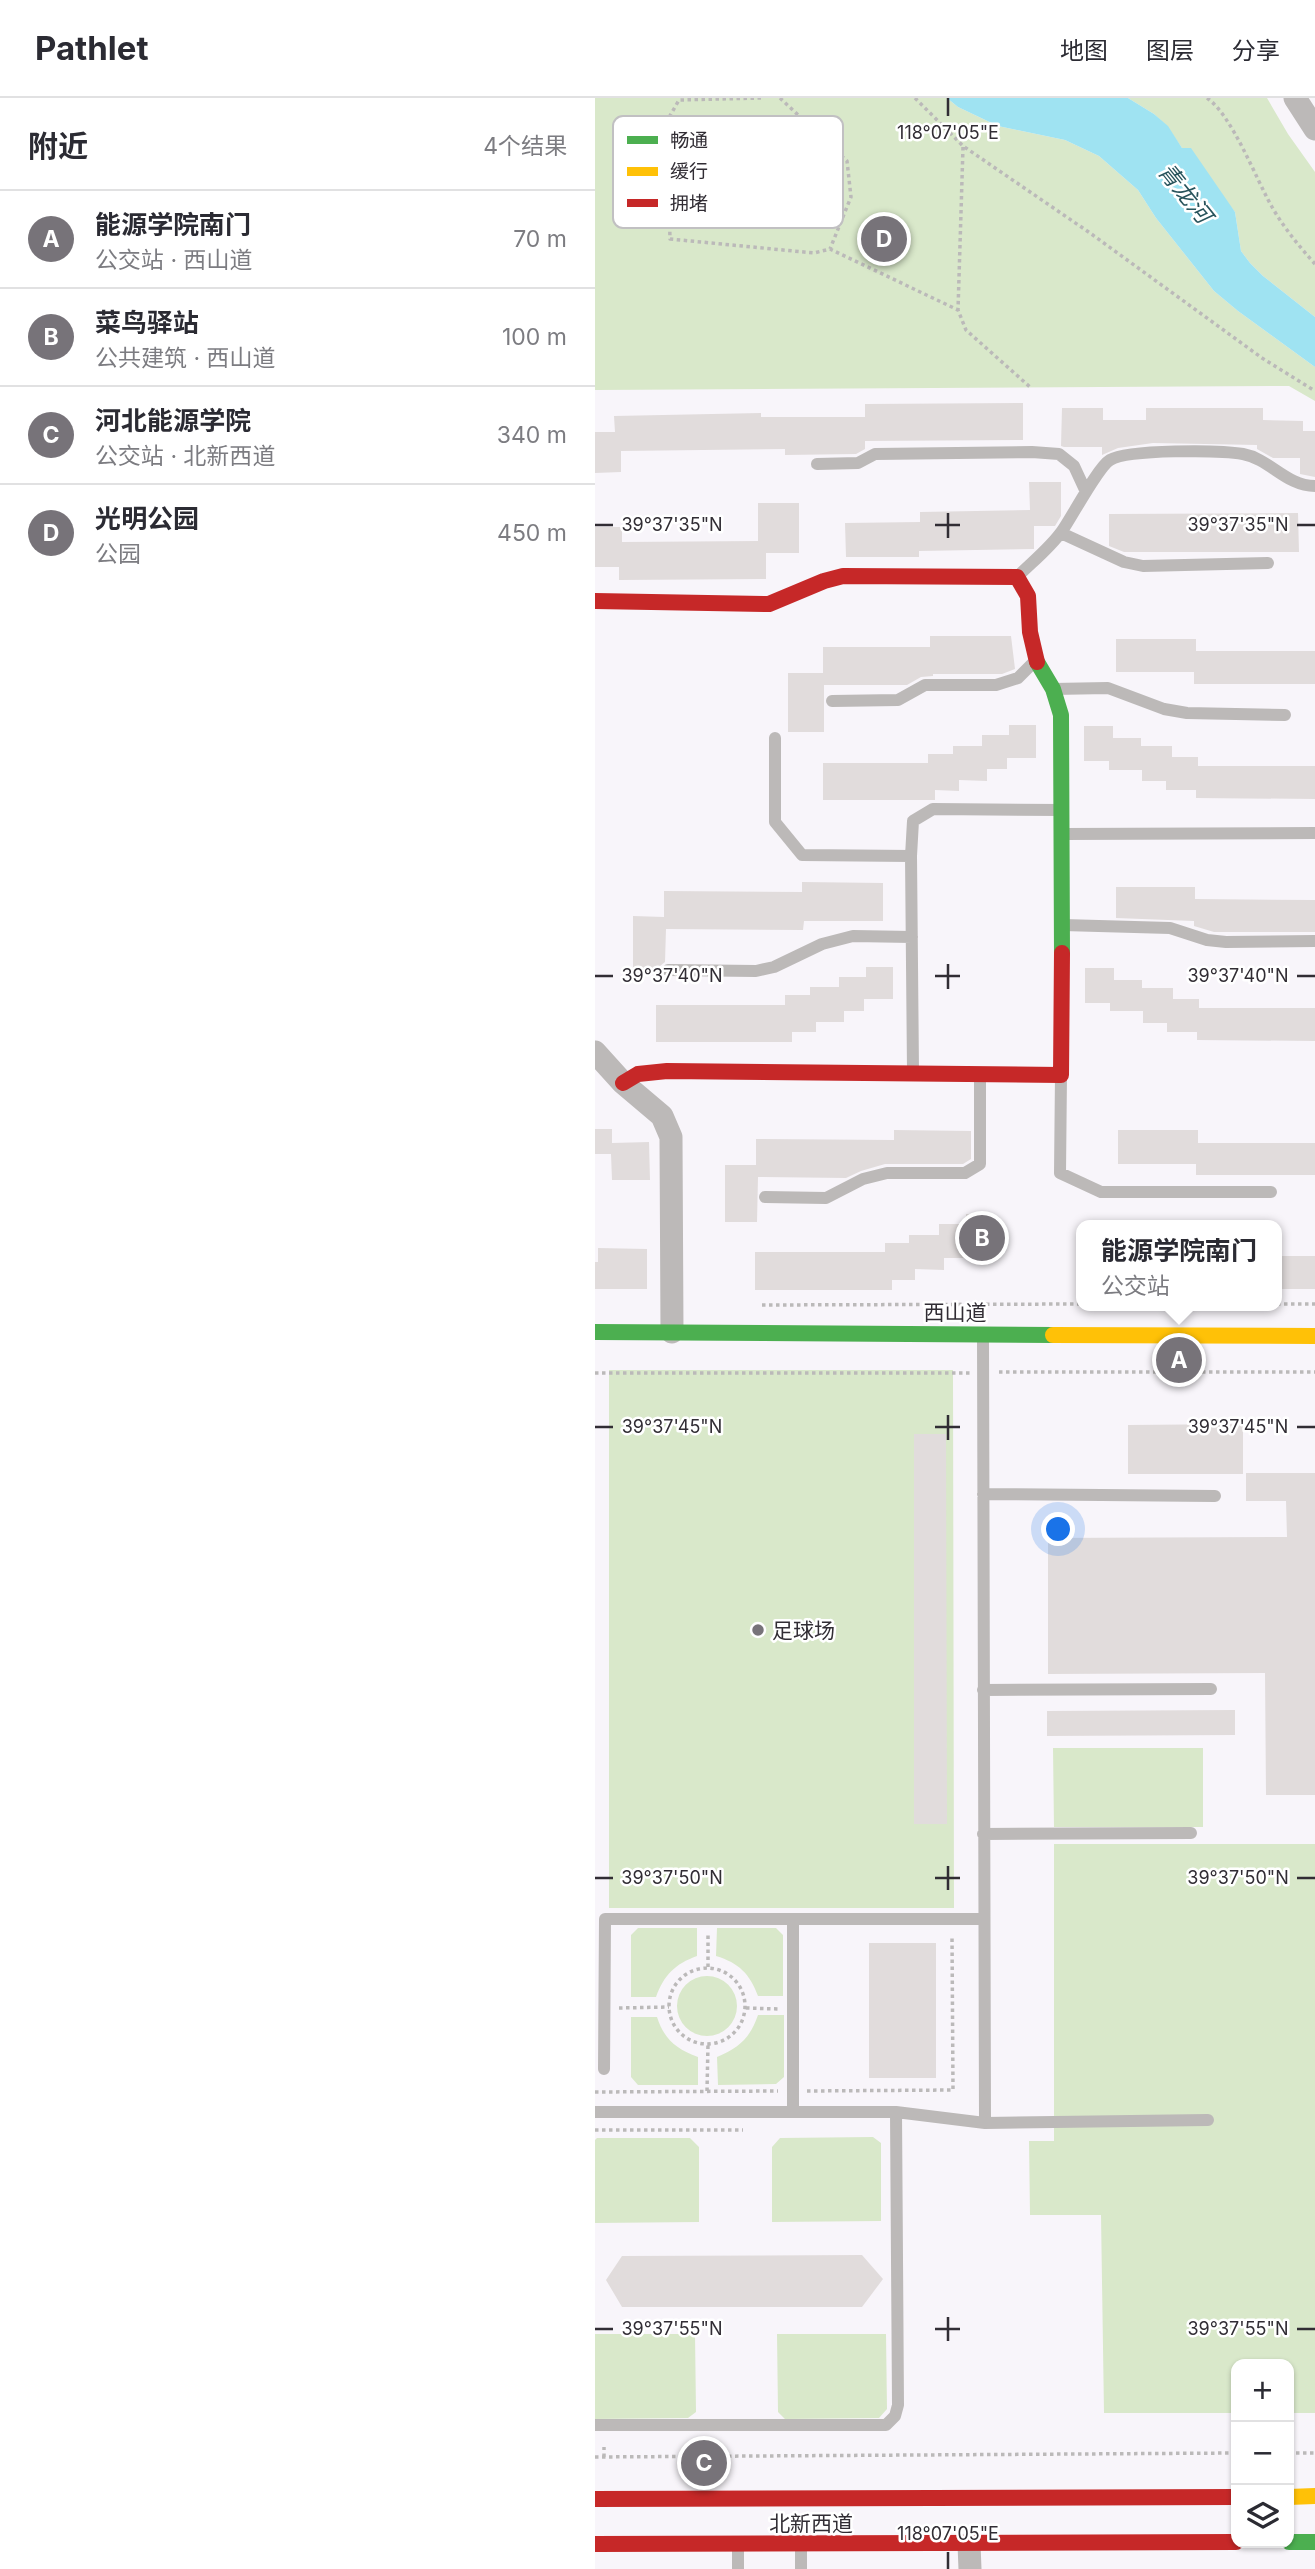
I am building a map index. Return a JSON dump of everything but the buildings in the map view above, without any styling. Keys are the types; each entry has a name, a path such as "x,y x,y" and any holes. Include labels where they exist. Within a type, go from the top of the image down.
{"street":[{"path":"1295,98 1315,129"},
{"path":"595,601 769,604 785,600 824,579 843,576 1017,577 1028,596 1030,632 1037,660 1053,689 1061,715 1061,1075 667,1071 638,1074 623,1083"},
{"path":"595,1052 623,1083 662,1116 671,1137 672,1332"},
{"name":"西山道","path":"595,1332 1315,1336"},
{"path":"1294,2497 1315,2496"},
{"name":"北新西道","path":"595,2499 1231,2497"},
{"name":"北新西道","path":"595,2544 1231,2542"},
{"path":"1294,2542 1315,2542"},
{"path":"969,2544 970,2569"}],"lane":[{"path":"1017,577 1061,533 1109,460 1130,454 1231,452 1251,456 1292,482 1315,486"},
{"path":"817,464 858,463 875,454 1059,454 1074,466 1086,492"},
{"path":"1061,533 1124,562 1143,566 1268,563"},
{"path":"832,701 898,700 926,685 996,685 1018,678 1037,660"},
{"path":"1053,689 1108,688 1164,709 1187,713 1285,715"},
{"path":"775,738 775,822 803,855 911,856"},
{"path":"913,1075 913,821 933,809 1063,810"},
{"path":"1063,834 1315,833"},
{"path":"1063,925 1170,928 1207,940 1226,942 1315,941"},
{"path":"668,970 756,971 774,967 822,944 853,936 912,937"},
{"path":"765,1197 826,1198 863,1179 887,1173 965,1173 980,1164 980,1075"},
{"path":"1061,1075 1060,1173 1101,1192 1271,1192"},
{"path":"983,1334 985,2123"},
{"path":"983,1494 1215,1496"},
{"path":"983,1690 1211,1689"},
{"path":"983,1834 1191,1833"},
{"path":"604,2069 605,1919 983,1919"},
{"path":"793,1919 793,2112"},
{"path":"595,2112 896,2112 985,2123 1208,2120"},
{"path":"595,2425 885,2425 895,2416 898,2405 896,2112"},
{"path":"801,2543 801,2569"},
{"path":"738,2544 739,2569"}],"path":[{"path":"670,116 679,99 761,98"},
{"path":"781,98 800,116"},
{"path":"915,98 963,146 1090,233 1262,359 1315,391"},
{"path":"1211,100 1231,129 1273,209 1294,240 1315,264"},
{"path":"963,146 958,310 966,330 1030,387"},
{"path":"843,157 847,161 851,197 843,217"},
{"path":"670,228 670,239 814,253 830,249 958,310"},
{"path":"830,249 838,228"},
{"path":"754,1305 1076,1304"},
{"path":"1282,1304 1315,1304"},
{"path":"595,1373 1315,1372"},
{"path":"708,1919 708,1967"},
{"path":"803,2091 953,2090 952,1919"},
{"path":"708,1967 731,1975 740,1984 746,2008 744,2020 730,2038 708,2044 685,2038 671,2019 669,2007 676,1984 695,1969 708,1967"},
{"path":"605,2008 669,2007"},
{"path":"746,2008 793,2009"},
{"path":"707,2091 708,2044"},
{"path":"595,2092 789,2091"},
{"path":"604,2447 604,2457"},
{"path":"1294,2453 1315,2453"},
{"path":"595,2457 1231,2454"}],"green space":[{"path":"595,98 947,98 958,107 998,126 1065,140 1099,156 1138,190 1156,218 1214,291 1315,367 1315,401 1289,386 595,390"},
{"path":"1128,98 1267,98 1315,172 1315,317 1250,263 1241,251 1235,212 1167,126 1154,114"},
{"path":"609,1370 953,1370 954,1908 609,1908"},
{"path":"1053,1748 1203,1748 1203,1827 1054,1827"},
{"path":"1054,1844 1315,1844 1315,2413 1294,2413 1294,2359 1231,2359 1231,2413 1104,2413 1101,2215 1030,2215 1029,2141 1054,2141"},
{"path":"638,1928 697,1928 697,1956 671,1971 656,1997 631,1997 631,1935"},
{"path":"717,1928 776,1928 783,1935 783,1996 758,1996 743,1970 716,1956"},
{"path":"707,1976 724,1981 732,1989 737,2006 732,2023 724,2031 707,2036 690,2031 682,2023 677,2006 682,1989 690,1981"},
{"path":"758,2015 784,2015 784,2077 776,2084 718,2085 717,2057 743,2041"},
{"path":"631,2017 657,2017 672,2042 698,2057 698,2085 638,2085 631,2077"},
{"path":"873,2137 881,2143 881,2221 772,2222 772,2147 780,2138"},
{"path":"597,2138 690,2138 699,2147 699,2222 595,2223"},
{"path":"595,2334 695,2334 696,2412 688,2418 595,2419"},
{"path":"777,2334 886,2334 887,2409 879,2418 785,2419 778,2412"}],"water":[{"name":"青龙河","path":"947,98 1128,98 1154,114 1168,126 1182,148 1191,148 1235,212 1241,251 1250,263 1315,317 1315,367 1214,291 1156,218 1138,190 1099,156 1065,140 998,126 958,107"}],"traffic: fast":[{"path":"1037,662 1053,689 1061,715 1062,953"},
{"path":"595,1332 1053,1335"},
{"path":"1294,2542 1315,2542"}],"traffic: slow":[{"path":"1053,1335 1315,1336"},
{"path":"1294,2497 1315,2496"}],"traffic: jam":[{"path":"595,601 769,604 843,576 1017,577 1028,596 1030,632 1037,662"},
{"path":"623,1083 638,1074 667,1071 1061,1075 1062,953"},
{"path":"595,2499 1231,2497"},
{"path":"595,2544 1231,2542"}],"place":[{"name":"光明公园","path":"884,239"},
{"name":"菜鸟驿站","path":"982,1238"},
{"name":"能源学院南门","path":"1179,1360"},
{"name":"足球场","path":"758,1630"},
{"name":"河北能源学院","path":"704,2463"}]}
